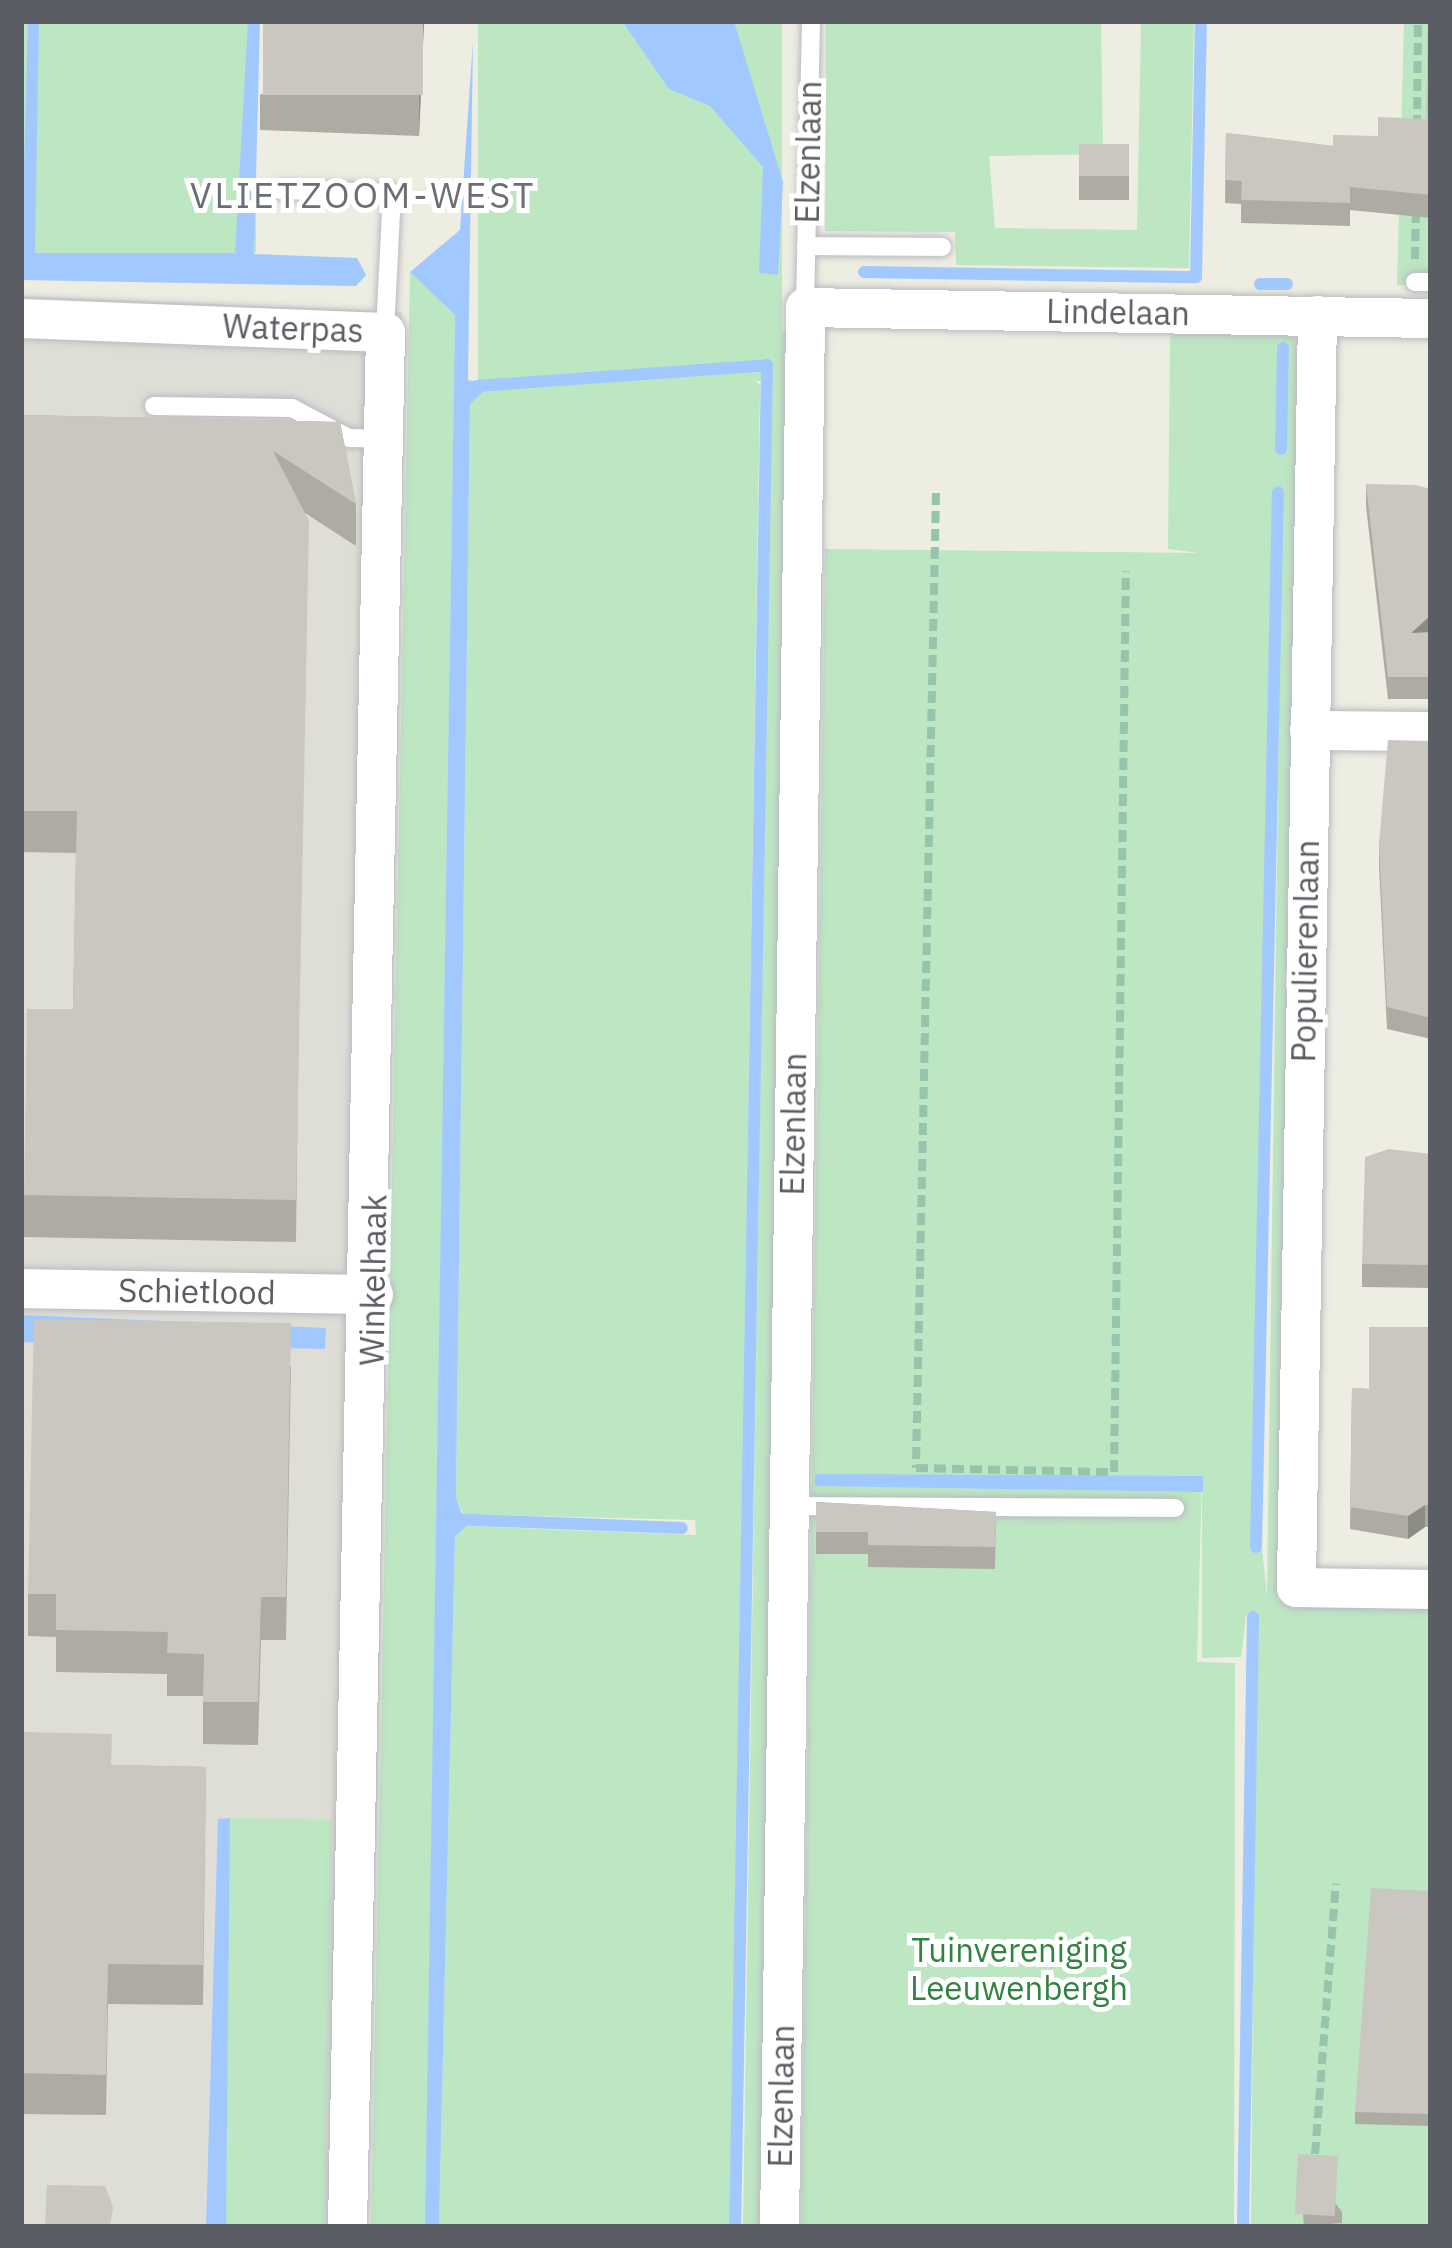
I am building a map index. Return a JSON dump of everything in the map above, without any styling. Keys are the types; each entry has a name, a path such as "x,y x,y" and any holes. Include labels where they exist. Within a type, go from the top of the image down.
{"street":[{"name":"Lindelaan","path":"805,307 1317,315 1426,294"},
{"name":"Elzenlaan","path":"779,2227 805,307"},
{"name":"Populierenlaan","path":"1317,315 1296,1587 1431,1589"},
{"name":"Waterpas","path":"21,318 385,332"},
{"name":"Winkelhaak","path":"347,2227 373,1294 389,439 385,332"},
{"path":"1309,730 1431,731"},
{"name":"Schietlood","path":"21,1288 373,1294"}],"lane":[{"name":"Elzenlaan","path":"805,307 811,21"},
{"name":"Waterpas","path":"280,190 392,193 385,332"},
{"path":"806,246 942,248"},
{"path":"154,406 292,408 349,438 389,439"},
{"path":"788,1506 1175,1508"}],"path":[{"path":"1417,140 1418,21"},
{"path":"1416,187 1426,294"},
{"path":"936,493 916,1468 1114,1472 1126,571"},
{"path":"1315,2154 1336,1884"}],"shaded area":[{"path":"21,296 402,312 377,1820 359,2227 21,2227"}],"green space":[{"path":"21,21 256,21 256,253 21,253"},
{"path":"478,21 782,21 782,381 478,381"},
{"path":"826,21 1101,21 1103,154 989,156 995,228 1137,230 1141,21 1194,21 1189,268 956,265 955,232 825,231"},
{"path":"1404,21 1431,21 1431,286 1397,285"},
{"path":"410,272 455,314 426,2207 425,2227 371,2227"},
{"path":"772,320 788,335 763,2227 743,2227"},
{"name":"Tuinvereniging Leeuwenbergh","path":"1180,330 1287,331 1298,343 1279,1596 1431,1600 1431,2227 1251,2227 1256,1615 1246,1616 1241,1657 1202,1658 1202,1476 1197,1662 1235,1663 1234,2227 801,2227 825,549 1199,553 1168,549 1170,337","holes":["1280,346 1287,348 1284,451 1275,449","1275,488 1282,490 1267,1596 1262,1549 1253,1549"]},
{"path":"746,373 760,385 730,2227 439,2227 455,1537 466,1526 696,1535 695,1520 463,1514 456,1497 470,403 484,390"},
{"path":"230,1818 332,1820 325,2227 223,2227"}],"water":[{"path":"28,21 39,21 35,253 235,253 248,21 260,21 254,254 357,258 366,275 356,286 21,280"},
{"path":"622,21 734,21 783,182 778,275 759,273 763,167 710,106 669,89"},
{"path":"473,40 468,380 491,385 470,404 456,1497 466,1526 455,1537 439,2227 425,2227 455,315 410,272 460,230"},
{"path":"21,1315 326,1328 325,1349 21,1342"},
{"path":"815,1474 1203,1476 1203,1492 815,1486"},
{"path":"230,1818 226,2227 206,2227 218,1819"}],"building":[{"path":"263,21 423,21 423,95 263,95"},
{"path":"1428,21 1431,195 1350,187 1350,203 1241,200 1242,181 1225,180 1226,133 1333,146 1333,135 1378,136 1378,117 1426,119"},
{"path":"1079,144 1129,144 1129,176 1079,176"},
{"path":"21,415 340,422 356,504 273,451 309,521 296,1200 24,1195 27,1009 73,1009 77,811 21,811"},
{"path":"1366,484 1431,489 1431,615 1411,633 1431,632 1431,677 1388,677"},
{"path":"1388,740 1431,741 1431,1018 1387,1007 1379,844"},
{"path":"1389,1149 1431,1154 1431,1265 1362,1264 1365,1157"},
{"path":"34,1319 291,1323 286,1597 261,1597 258,1702 203,1702 204,1654 167,1653 168,1632 56,1630 56,1594 28,1594"},
{"path":"1369,1327 1431,1327 1431,1505 1408,1516 1350,1507 1352,1388 1369,1389"},
{"path":"816,1502 996,1512 995,1547 868,1545 868,1532 816,1532"},
{"path":"21,1732 112,1734 111,1765 206,1767 203,1965 108,1964 106,2075 21,2073"},
{"path":"1371,1888 1431,1891 1431,2114 1355,2112"},
{"path":"1298,2154 1338,2156 1335,2216 1295,2214"},
{"path":"47,2185 105,2186 113,2207 110,2227 45,2227"}],"waterway":[{"path":"864,272 1196,277 1201,21"},
{"path":"1260,284 1287,284"},
{"path":"1281,449 1283,348"},
{"path":"477,386 767,365 735,2227"},
{"path":"1256,1547 1278,492"},
{"path":"448,1519 682,1528"},
{"path":"1243,2227 1253,1617"}],"district":[{"name":"VLIETZOOM-WEST","path":"363,195"}]}
